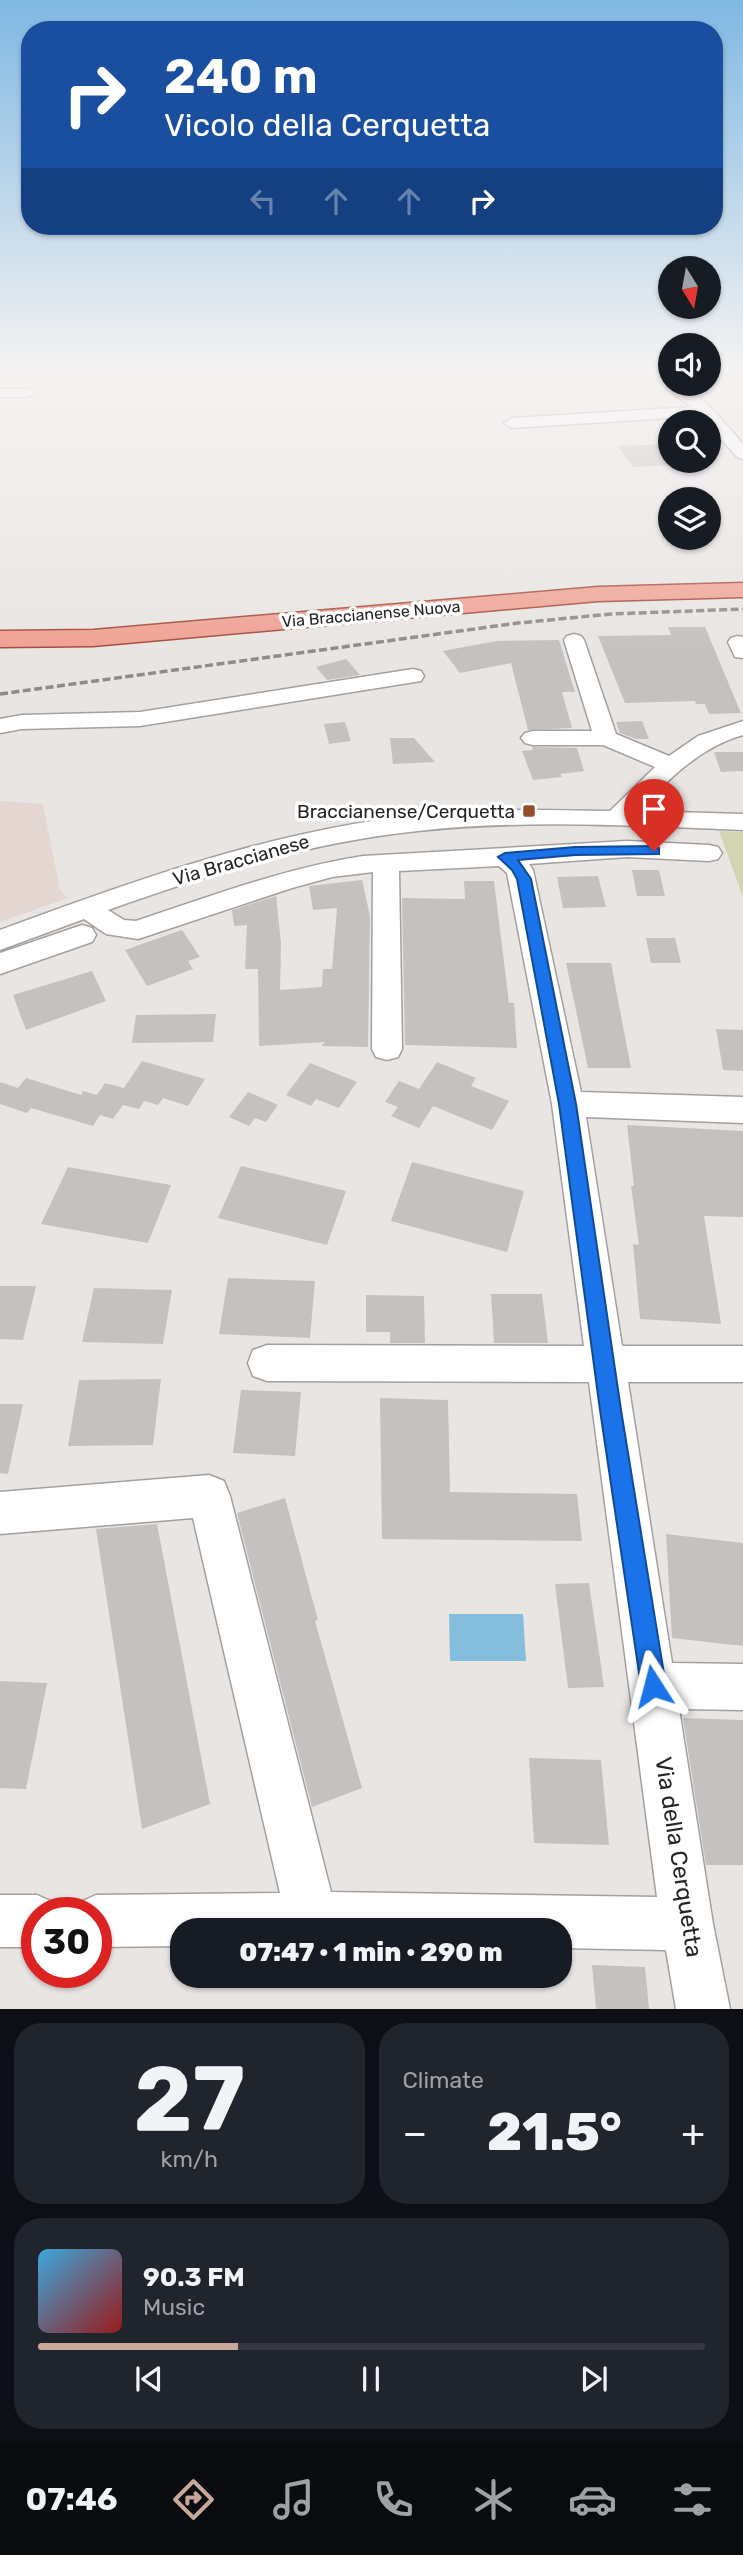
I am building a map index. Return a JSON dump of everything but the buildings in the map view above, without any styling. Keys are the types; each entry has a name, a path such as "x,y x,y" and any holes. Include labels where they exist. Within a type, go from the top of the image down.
{"main road":[{"name":"Via Braccianense Nuova","path":"0,639 93,638 598,594 743,590"}],"street":[{"path":"574,640 606,738"},
{"path":"0,726 22,722 140,719 413,676"},
{"path":"617,818 672,766 708,739 743,729"},
{"path":"533,738 606,738 672,766"},
{"name":"Via Braccianese","path":"0,940 86,921 250,855 342,834 435,821 617,818 743,822"},
{"path":"0,964 86,921 132,931 150,928 307,875 347,866 626,849 709,853"},
{"name":"Via della Cerquetta","path":"505,857 517,867 524,879 568,1104 687,1924 703,2009"},
{"path":"386,863 387,1049"},
{"path":"568,1104 743,1110"},
{"path":"267,1363 743,1364"},
{"path":"0,1513 209,1496 312,1918"},
{"path":"653,1686 743,1687"},
{"path":"112,1921 170,1920"},
{"path":"0,1922 21,1921"},
{"path":"572,1922 687,1924"}],"shaded area":[{"path":"0,801 43,804 60,890 68,898 0,922"}],"green space":[{"path":"719,831 743,832 743,897"}],"water":[{"path":"449,1614 523,1614 526,1661 450,1661"}],"railway":[{"path":"0,694 518,623 611,614 743,609"}],"place":[{"name":"Braccianense/Cerquetta","path":"529,811"}],"route":[{"path":"653,1686 568,1104 524,879 514,863 505,857 575,851 654,851"}]}
